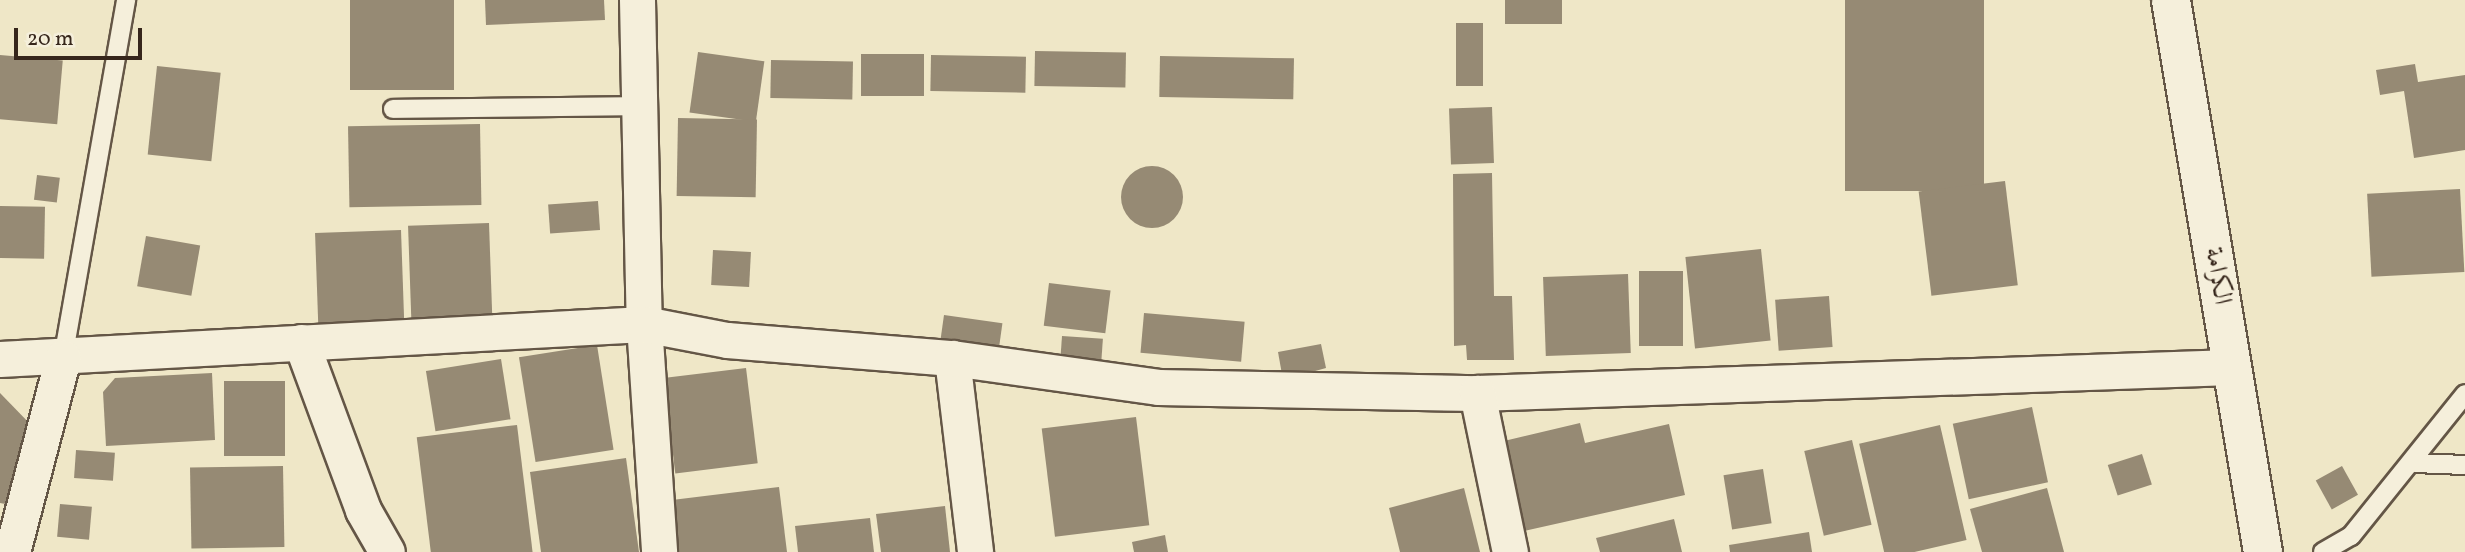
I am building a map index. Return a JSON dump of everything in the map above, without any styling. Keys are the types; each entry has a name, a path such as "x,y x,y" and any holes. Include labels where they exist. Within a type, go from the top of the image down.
{"main road":[{"name":"الكرامة","path":"2171,0 2263,552"}],"street":[{"path":"637,0 644,324 659,552"},
{"path":"0,359 63,358 644,324 727,341 952,358 1158,387 1478,393 2232,366"},
{"path":"301,342 363,510 387,552"},
{"path":"12,552 63,358"},
{"path":"952,358 975,552"},
{"path":"1478,393 1510,552"}],"lane":[{"path":"63,358 126,0"},
{"path":"393,109 639,106"},
{"path":"2323,552 2351,536 2414,463 2465,394"},
{"path":"2414,463 2465,465"}],"building":[{"path":"350,0 454,0 454,90 350,90"},
{"path":"485,0 604,0 605,20 486,25"},
{"path":"1505,0 1562,0 1562,24 1505,24"},
{"path":"1845,0 1984,0 1984,191 1845,191"},
{"path":"1456,23 1483,23 1483,86 1456,86"},
{"path":"1035,51 1126,53 1125,88 1034,86"},
{"path":"698,52 764,61 756,122 690,112"},
{"path":"861,54 924,54 924,96 861,96"},
{"path":"0,55 63,60 57,124 0,119"},
{"path":"931,55 1026,57 1025,93 930,91"},
{"path":"1160,56 1294,58 1293,99 1159,97"},
{"path":"771,60 853,61 852,99 770,98"},
{"path":"2415,64 2418,82 2465,75 2465,150 2414,158 2404,91 2380,95 2376,70"},
{"path":"157,66 221,73 211,161 148,155"},
{"path":"1492,107 1494,163 1451,164 1449,109"},
{"path":"678,118 757,119 756,197 677,196"},
{"path":"480,124 481,205 349,207 348,126"},
{"path":"1146,166 1158,166 1174,175 1181,185 1181,209 1174,219 1158,228 1146,228 1135,223 1126,214 1121,203 1121,191 1126,180 1135,171"},
{"path":"1492,173 1494,296 1512,296 1514,360 1467,360 1466,345 1454,346 1453,174"},
{"path":"37,175 60,178 57,203 34,200"},
{"path":"2005,181 2018,285 1931,296 1919,192"},
{"path":"2460,189 2464,272 2371,277 2367,194"},
{"path":"598,201 600,230 550,233 548,204"},
{"path":"0,206 45,207 44,259 0,258"},
{"path":"489,223 492,318 411,321 408,226"},
{"path":"401,230 404,325 318,328 315,233"},
{"path":"146,236 200,246 191,296 137,286"},
{"path":"1761,249 1771,340 1695,348 1685,257"},
{"path":"713,250 751,252 749,287 711,285"},
{"path":"1639,271 1683,271 1683,346 1639,346"},
{"path":"1628,274 1631,353 1546,356 1543,277"},
{"path":"1049,283 1111,291 1105,333 1044,326"},
{"path":"1829,296 1833,347 1779,351 1775,300"},
{"path":"1144,313 1245,322 1241,362 1141,353"},
{"path":"944,315 1002,323 998,352 940,344"},
{"path":"1062,336 1103,339 1101,362 1060,359"},
{"path":"1321,344 1326,368 1283,380 1278,352"},
{"path":"597,345 614,450 536,462 519,357"},
{"path":"501,359 511,419 435,431 426,371"},
{"path":"746,368 758,463 675,473 664,378"},
{"path":"212,373 215,440 106,446 103,392 115,378"},
{"path":"224,381 285,381 285,456 224,456"},
{"path":"0,393 34,428 16,506 0,503"},
{"path":"2032,407 2048,482 1969,499 1953,424"},
{"path":"1136,417 1149,525 1055,537 1042,429"},
{"path":"1580,423 1585,443 1669,424 1685,495 1524,531 1504,441"},
{"path":"517,425 533,552 431,552 417,437"},
{"path":"1940,425 1967,540 1914,552 1884,552 1859,444"},
{"path":"1852,440 1872,525 1824,536 1804,451"},
{"path":"76,450 115,453 113,481 74,478"},
{"path":"2142,454 2152,484 2118,496 2108,465"},
{"path":"626,458 639,552 541,552 530,472"},
{"path":"283,466 284,547 191,549 190,468"},
{"path":"2342,466 2358,495 2332,509 2316,481"},
{"path":"1763,469 1772,523 1732,530 1723,475"},
{"path":"779,487 787,552 678,552 672,500"},
{"path":"1464,488 1480,552 1400,552 1389,508"},
{"path":"2047,488 2064,552 1982,552 1970,509"},
{"path":"60,504 92,507 89,540 57,537"},
{"path":"945,506 950,552 881,552 876,514"},
{"path":"870,518 874,552 798,552 795,526"},
{"path":"1674,519 1682,552 1600,552 1596,538"},
{"path":"1809,532 1812,552 1730,552 1729,545"},
{"path":"1165,535 1168,552 1134,552 1132,542"}]}
